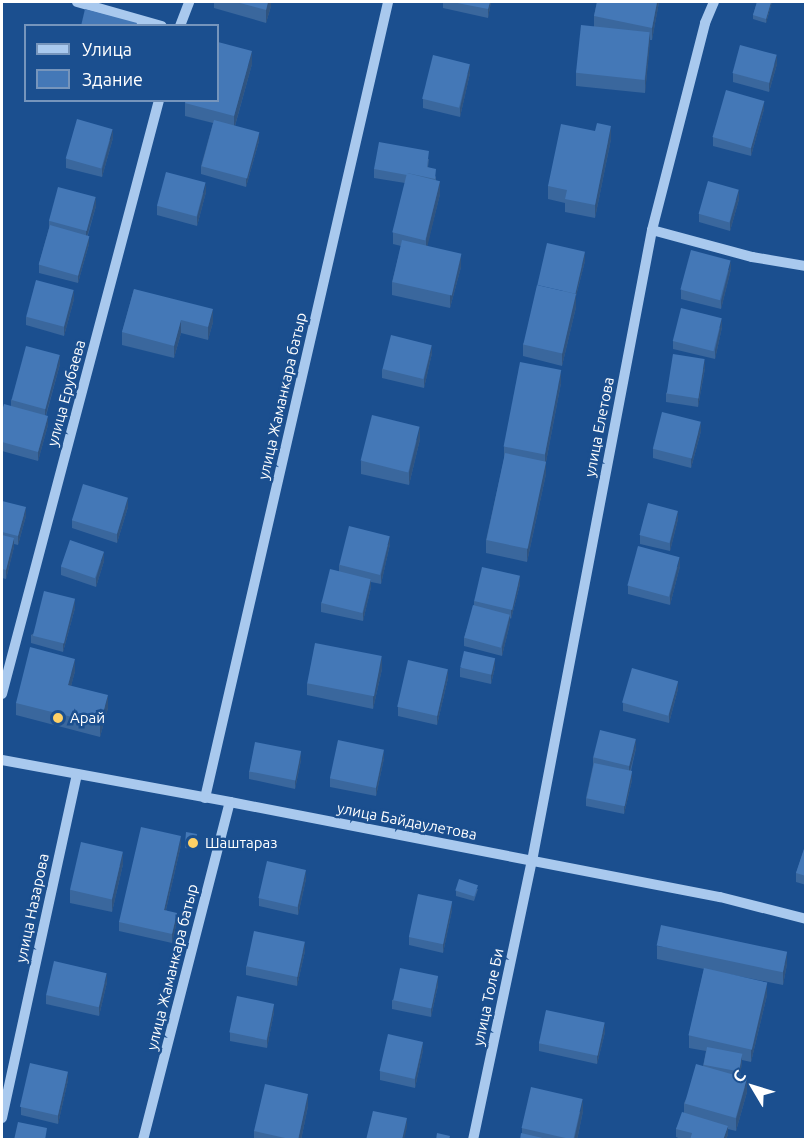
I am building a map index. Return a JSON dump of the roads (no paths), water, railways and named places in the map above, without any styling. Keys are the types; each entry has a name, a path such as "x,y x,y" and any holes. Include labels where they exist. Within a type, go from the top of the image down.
{"street":[{"path":"77,2 155,24"},
{"path":"181,24 189,2"},
{"name":"улица Жаманкара батыр","path":"205,798 388,2"},
{"name":"улица Елетова","path":"532,861 652,230 705,23 714,2"},
{"name":"улица Ерубаева","path":"2,694 158,102"},
{"path":"652,230 752,257 806,266"},
{"name":"улица Байдаулетова","path":"2,760 720,897 806,919"},
{"name":"улица Назарова","path":"2,1118 77,774"},
{"name":"улица Жаманкара батыр","path":"143,1140 230,802"},
{"name":"улица Толе Би","path":"473,1140 532,861"}],"place":[{"name":"Арай","path":"58,718"},
{"name":"Шаштараз","path":"193,843"}]}
